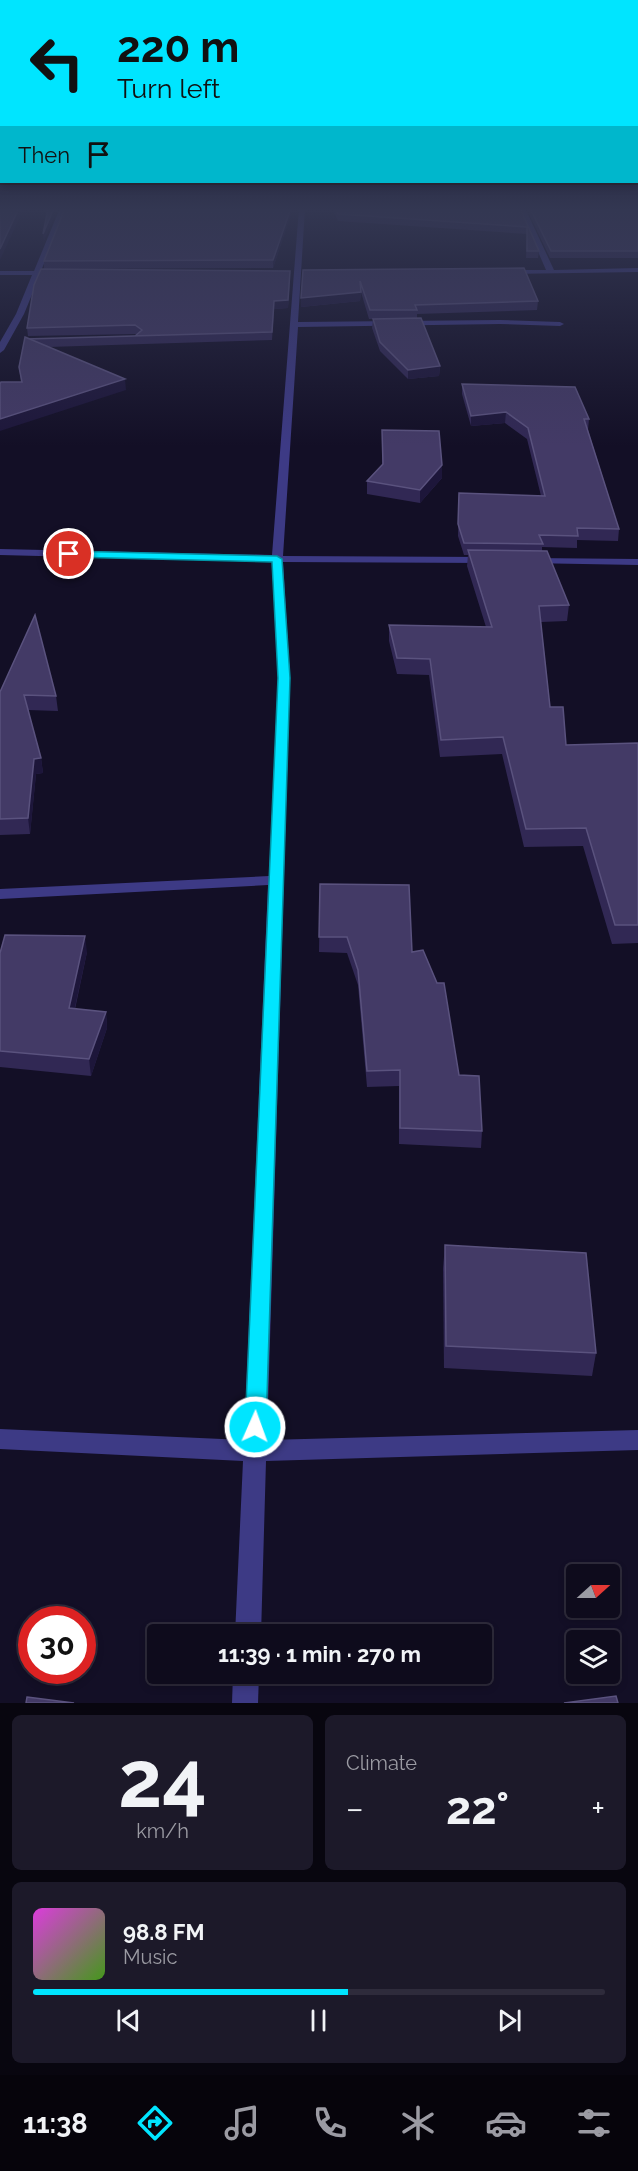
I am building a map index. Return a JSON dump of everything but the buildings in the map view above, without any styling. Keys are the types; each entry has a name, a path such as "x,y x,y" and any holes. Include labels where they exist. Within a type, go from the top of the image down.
{"street":[{"path":"2,346 31,287"},
{"path":"248,1624 284,678 277,559 296,287"},
{"path":"294,325 489,322 560,324"},
{"path":"2,346 15,342"},
{"path":"0,552 277,559 497,560"},
{"path":"520,561 638,562"},
{"path":"0,894 276,880"},
{"path":"0,1440 255,1451 638,1440"},
{"path":"245,1703 246,1684"}],"route":[{"path":"69,554 277,559 284,678 255,1427"}]}
